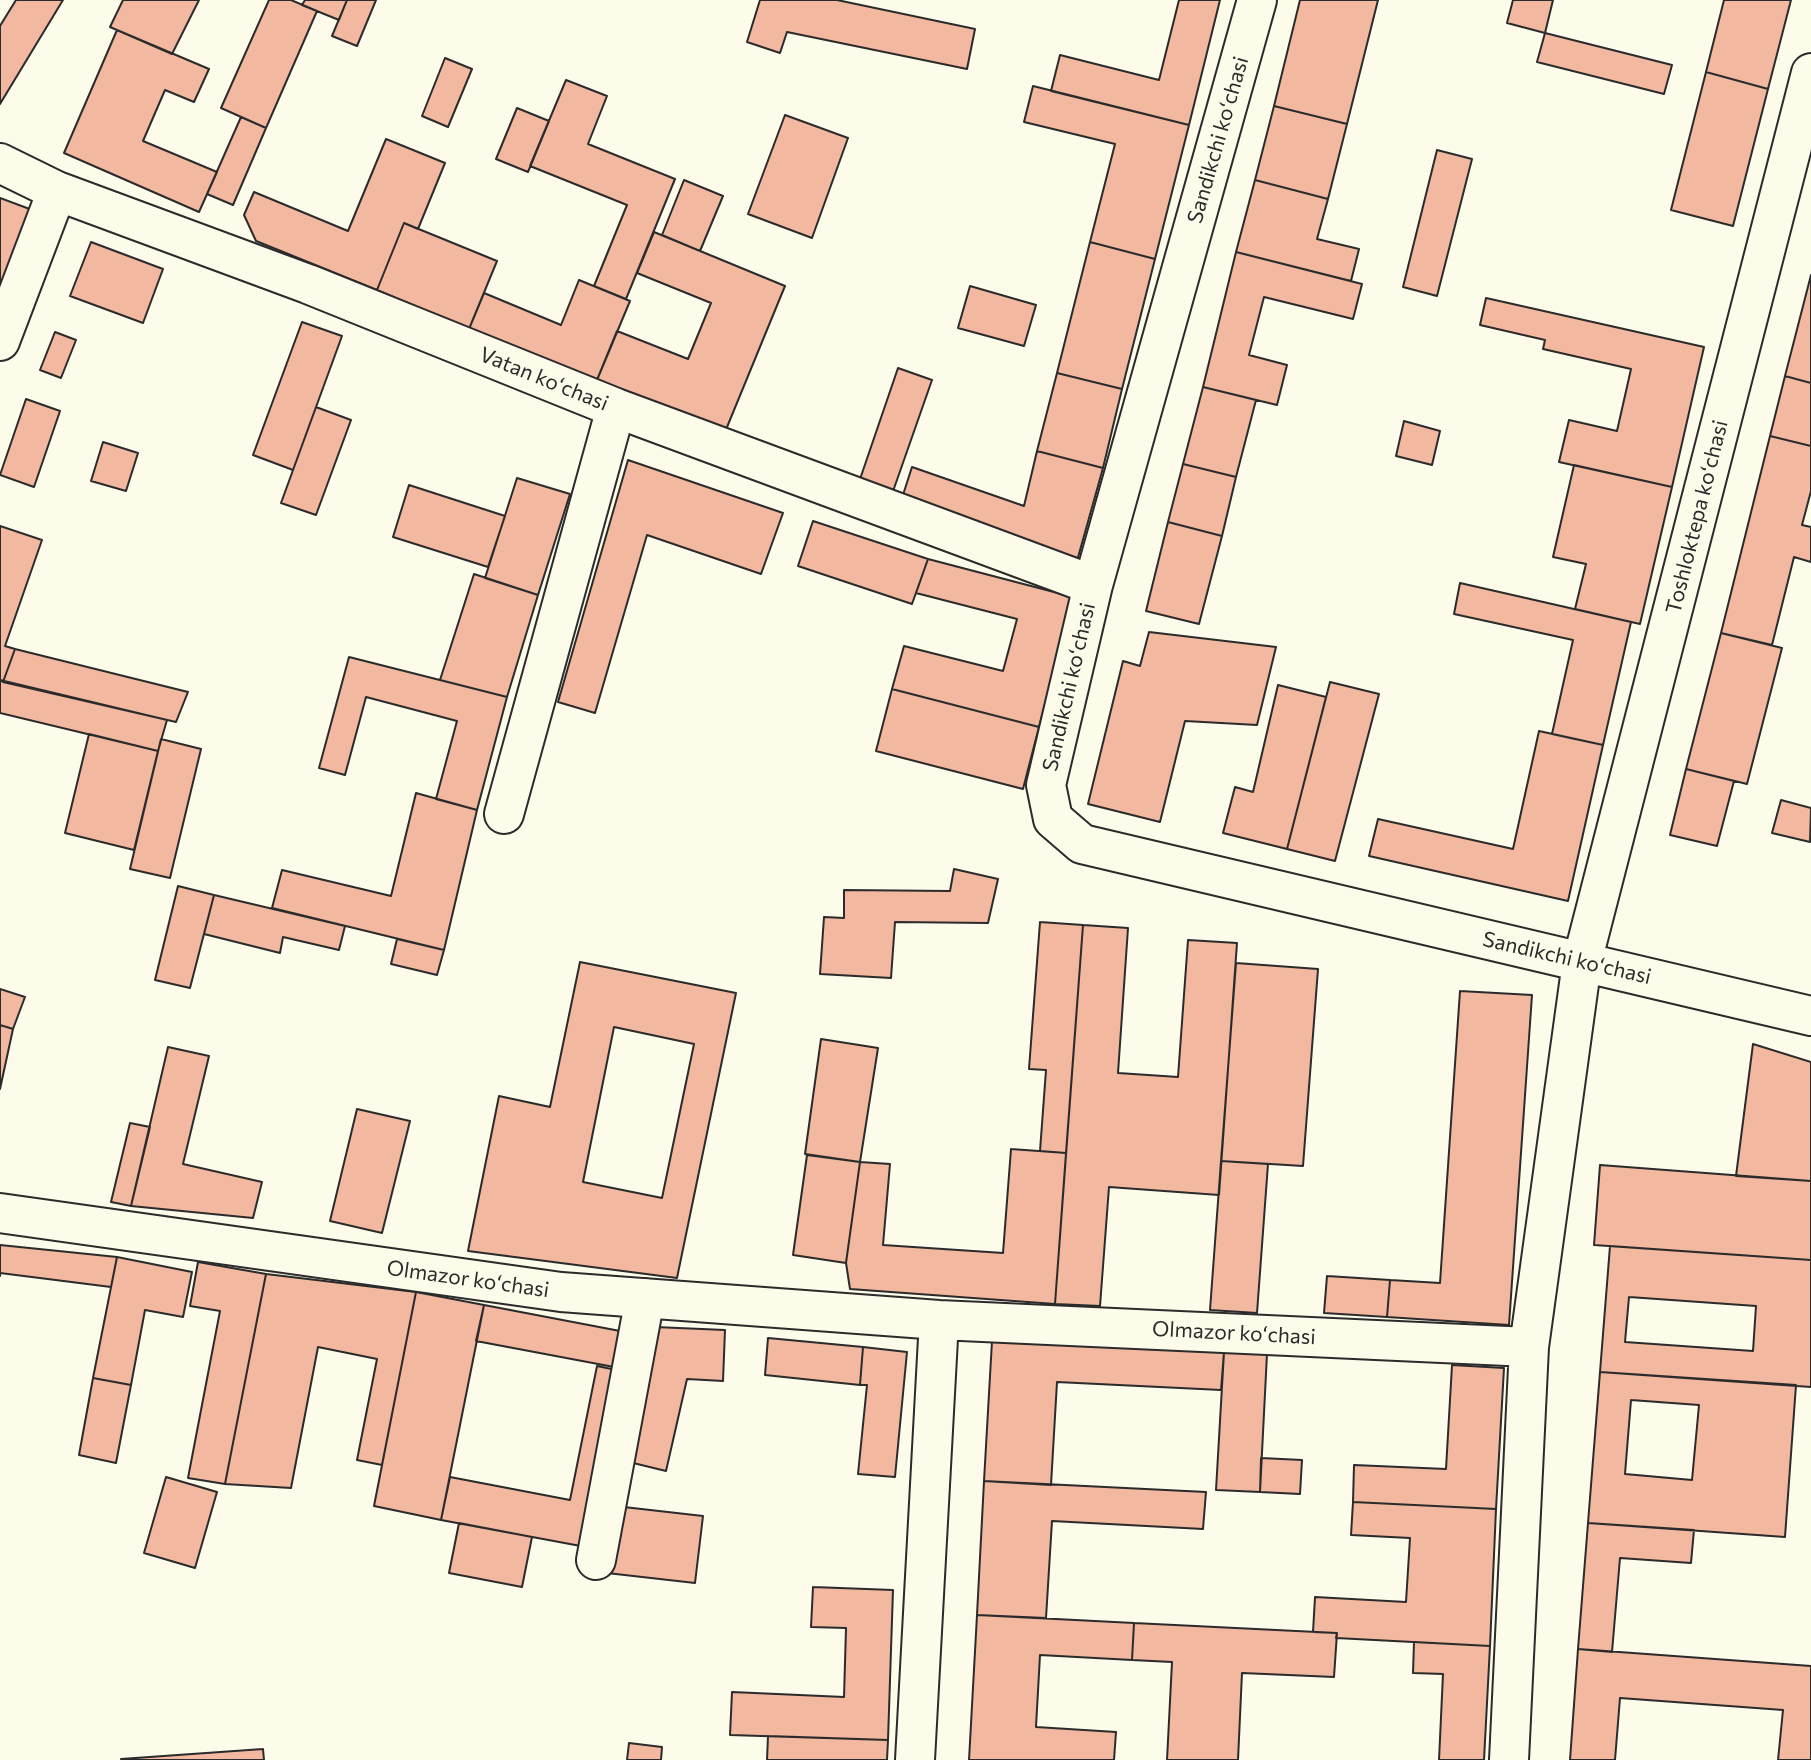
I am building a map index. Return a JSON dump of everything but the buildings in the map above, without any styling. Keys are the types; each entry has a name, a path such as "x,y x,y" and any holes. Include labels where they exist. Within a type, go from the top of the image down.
{"street":[{"name":"Sandikchi koʻchasi","path":"1257,0 1093,584 1046,785 1053,819 1082,844 1811,1016"},
{"name":"Toshloktepa koʻchasi","path":"1582,962 1811,73"},
{"name":"Vatan koʻchasi","path":"0,163 57,191 308,284 616,408 1093,584"},
{"path":"0,341 57,191"},
{"path":"504,814 616,408"},
{"path":"1509,1760 1529,1346 1582,962"},
{"name":"Olmazor koʻchasi","path":"0,1213 561,1292 939,1320 1529,1346"},
{"path":"596,1560 645,1298"},
{"path":"915,1760 939,1320"}]}
